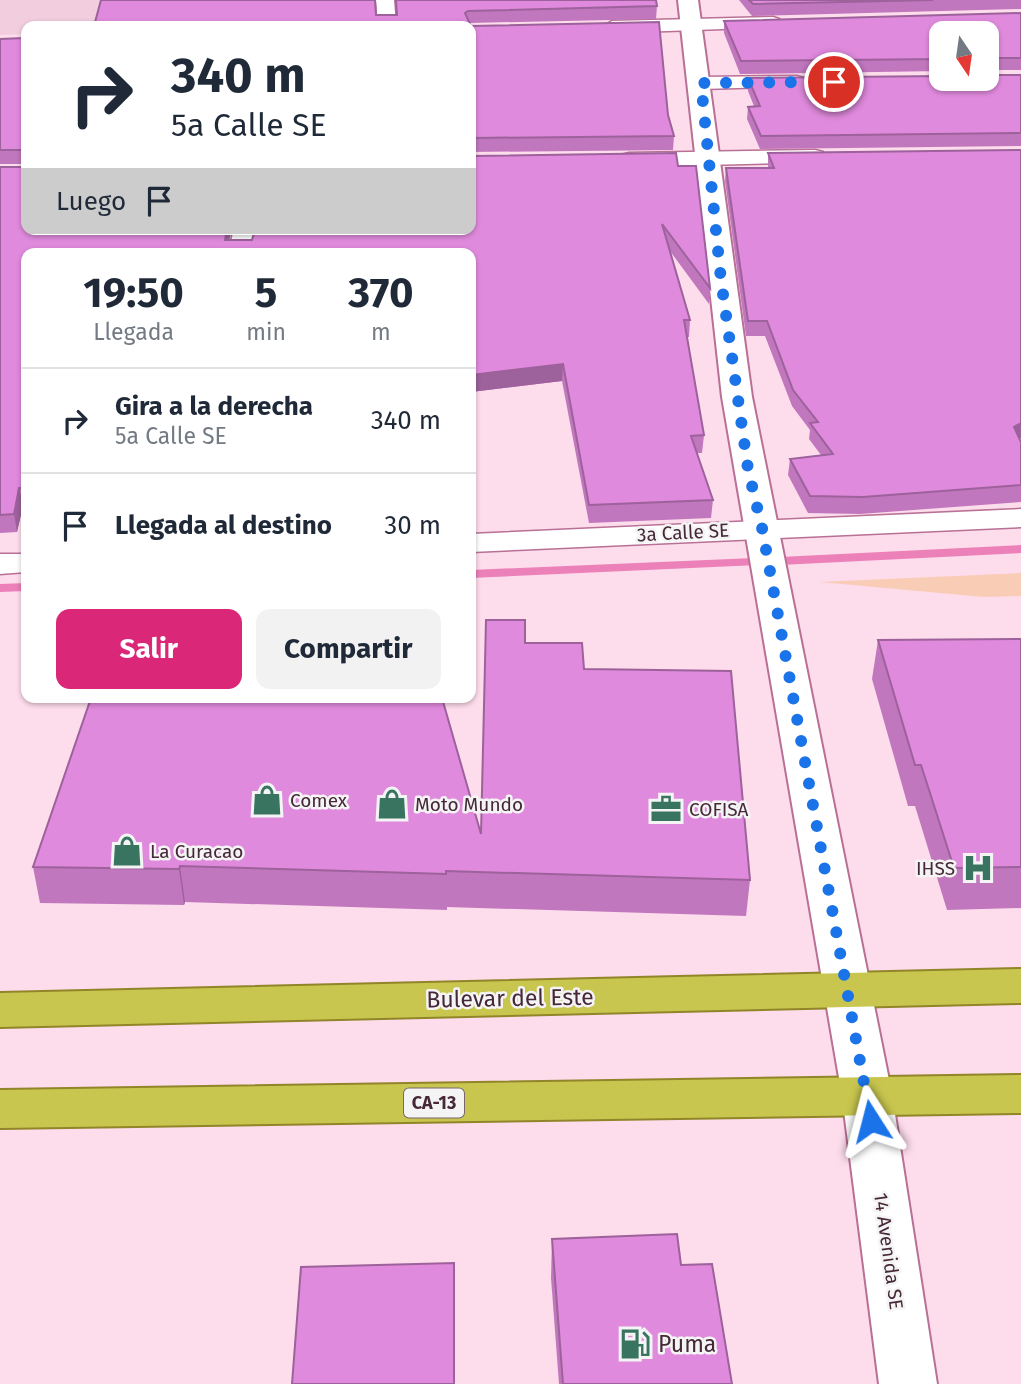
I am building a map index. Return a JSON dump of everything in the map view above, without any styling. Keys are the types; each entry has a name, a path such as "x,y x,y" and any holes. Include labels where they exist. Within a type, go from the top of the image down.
{"highway":[{"name":"Bulevar del Este","path":"0,1010 1021,986"},
{"name":"CA-13","path":"0,1110 1021,1094"}],"street":[{"path":"385,0 387,21"},
{"path":"595,28 690,13 788,23"},
{"name":"14 Avenida SE","path":"690,13 748,469 762,528 867,1095 908,1384"},
{"path":"701,83 812,82"},
{"path":"610,160 838,157"},
{"name":"3a Calle SE","path":"476,542 1021,518"},
{"path":"0,564 21,563"}],"shaded area":[{"path":"0,0 368,0 330,21 21,21 21,34 0,35"},
{"path":"1021,573 1021,596 984,597 820,582"}],"building":[{"path":"101,0 375,0 376,15 397,15 396,0 656,0 657,6 468,11 465,13 469,21 95,21"},
{"path":"749,0 933,0 753,4"},
{"path":"1021,13 1021,58 999,58 999,21 929,21 929,59 741,61 724,21"},
{"path":"659,22 668,115 674,136 476,138 476,26"},
{"path":"21,38 21,150 0,150 0,39"},
{"path":"999,75 1021,75 1021,133 761,136 748,107 760,106 748,78 929,76 929,91 999,91"},
{"path":"1021,150 1021,423 1014,427 1021,442 1021,485 863,497 810,496 790,459 833,454 810,423 818,422 793,390 767,321 748,321 726,168 774,168 768,153"},
{"path":"676,153 678,166 696,166 710,288 662,224 690,320 684,320 704,435 691,436 713,500 589,505 563,364 476,374 476,248 21,248 21,488 14,514 0,515 0,167 21,167 21,235 226,235 225,240 252,240 253,235 476,235 476,156"},
{"path":"486,620 525,620 525,643 582,643 584,669 731,671 750,880 180,866 179,869 33,867 89,703 443,703 481,834"},
{"path":"1021,639 1021,867 954,868 921,765 915,765 878,640"},
{"name":"Puma","path":"677,1234 681,1265 712,1264 732,1384 563,1384 552,1239"},
{"path":"454,1263 454,1384 292,1384 301,1267"}],"waterway":[{"path":"780,561 1021,549"},
{"path":"476,574 754,562"},
{"path":"0,588 21,587"}],"place":[{"name":"Comex","path":"267,800"},
{"name":"Moto Mundo","path":"392,804"},
{"name":"COFISA","path":"666,809"},
{"name":"La Curacao","path":"127,851"},
{"name":"IHSS","path":"978,868"},
{"name":"Puma","path":"635,1344"}],"route":[{"path":"834,82 701,83 721,280 748,469 762,528 871,1121"}]}
